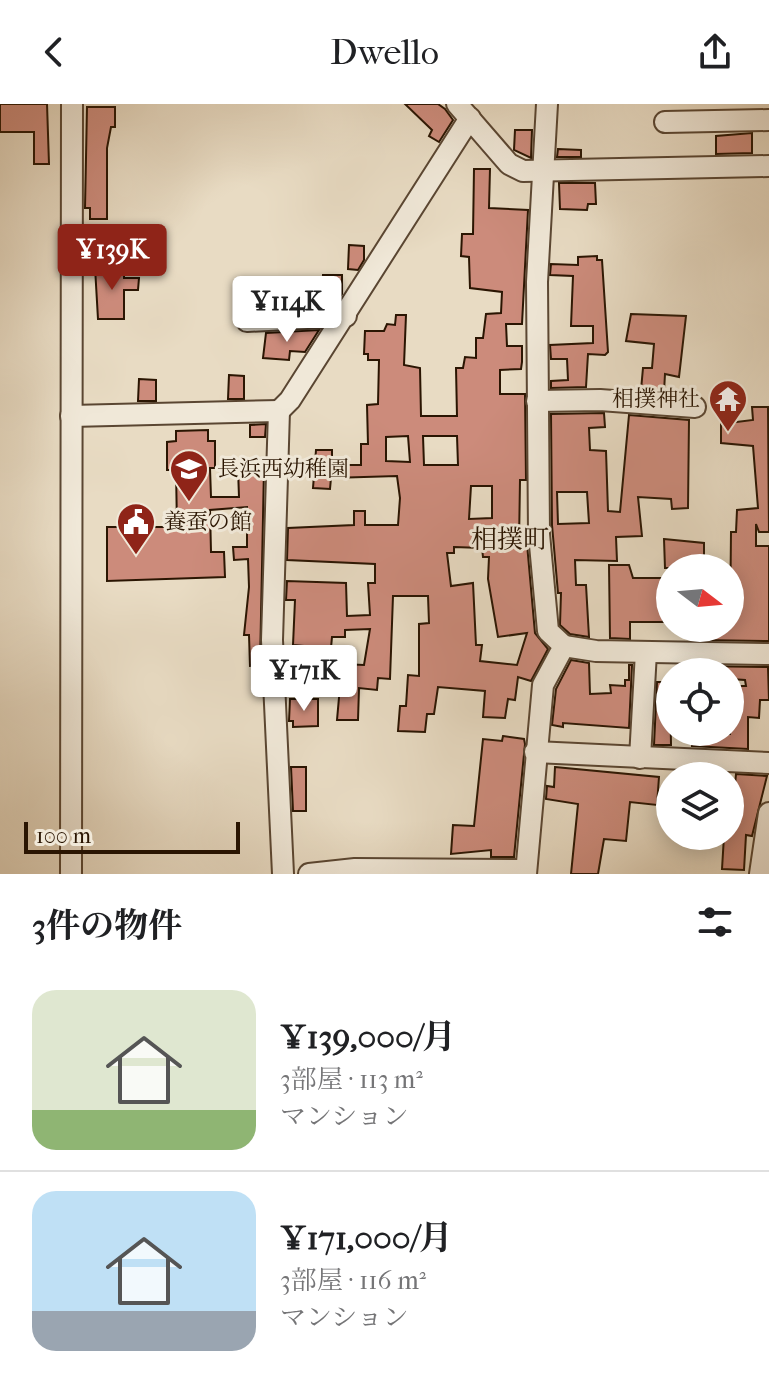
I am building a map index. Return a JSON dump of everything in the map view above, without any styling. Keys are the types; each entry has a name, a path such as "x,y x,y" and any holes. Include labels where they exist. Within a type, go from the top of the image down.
{"street":[{"path":"71,874 72,104"},
{"path":"547,104 537,282 537,401 539,534 548,631 564,646 646,652 769,654"},
{"path":"283,874 272,640 279,411 290,400 346,316 463,111 516,169 545,173 769,166"},
{"path":"665,122 769,120"},
{"path":"247,321 346,316"},
{"path":"537,401 600,400 695,407"},
{"path":"71,416 279,411"},
{"path":"309,874 355,869 526,872 543,685 564,646"},
{"path":"640,758 646,652"},
{"path":"535,752 769,763"},
{"path":"760,874 769,813"}],"building":[{"path":"0,104 47,104 49,164 34,164 34,132 0,132"},
{"path":"405,104 438,104 445,109 453,120 439,142 429,136 432,130"},
{"path":"87,107 115,107 115,127 111,127 107,148 107,219 90,219 90,208 85,208"},
{"path":"515,130 532,130 531,158 514,150"},
{"path":"752,133 752,153 716,154 716,136"},
{"path":"558,149 581,150 581,157 557,157"},
{"path":"474,169 490,169 489,208 528,210 522,324 506,324 507,346 522,346 521,369 500,370 500,394 525,394 526,480 520,480 519,544 527,544 535,633 548,649 531,681 518,677 515,700 508,699 505,718 483,717 485,691 438,687 434,714 427,714 425,732 398,731 400,706 406,706 408,675 419,676 419,624 429,623 428,596 393,596 390,679 378,678 377,690 359,688 358,720 337,720 342,664 364,665 370,629 345,630 345,637 332,637 331,648 319,648 319,673 302,673 303,646 293,645 295,600 286,600 287,581 346,583 347,616 370,615 368,583 375,583 375,564 287,560 288,528 354,525 354,511 365,511 365,525 398,525 400,498 397,476 331,478 330,489 313,488 316,450 332,450 332,465 361,465 361,444 368,444 367,405 378,404 379,360 368,360 368,354 364,354 365,331 384,331 387,324 395,325 396,315 406,315 404,365 420,368 421,416 457,416 456,368 463,368 465,357 476,358 476,338 483,338 486,314 501,313 502,292 470,288 469,257 461,256 462,234 473,234","holes":["408,436 410,462 386,461 386,437","423,436 457,436 458,465 424,465","471,486 492,486 492,518 469,519","454,547 482,548 483,557 489,557 488,579 498,637 527,633 517,665 480,661 482,645 476,645 473,583 451,586 447,553 454,553"]},
{"path":"559,183 595,183 596,204 588,204 587,210 560,209"},
{"path":"349,245 364,246 364,260 358,270 348,269"},
{"path":"597,256 597,260 602,260 608,352 605,355 588,354 586,387 551,388 551,381 568,380 567,359 551,359 550,345 593,343 593,326 571,326 573,276 550,275 551,264 578,265 578,257"},
{"path":"95,267 124,268 124,278 139,278 138,290 124,290 124,319 98,319"},
{"path":"323,275 342,275 342,294 336,303 322,300"},
{"path":"631,314 686,316 679,377 665,374 664,392 641,390 643,368 652,368 654,344 626,341"},
{"path":"319,330 305,352 290,351 289,360 263,358 266,333"},
{"path":"229,375 244,376 244,399 228,399"},
{"path":"139,379 156,380 156,401 138,401"},
{"path":"752,407 768,407 769,532 759,532 756,524 756,546 769,546 769,641 744,641 744,554 731,554 731,532 736,532 737,510 758,508 753,446 721,443 721,424 753,420"},
{"path":"604,413 605,427 589,428 590,450 606,451 608,511 620,512 629,415 689,420 688,508 672,509 671,499 638,497 642,536 616,537 617,561 575,560 576,585 586,585 589,637 570,634 560,625 561,593 558,593 552,525 551,414","holes":["557,492 587,492 589,523 558,524"]},
{"path":"266,424 265,437 250,437 250,425"},
{"path":"208,430 208,441 215,441 215,468 210,468 211,497 239,497 238,469 264,468 260,665 250,666 249,635 244,635 249,587 248,559 234,560 233,547 247,547 247,507 210,510 211,552 224,552 225,577 107,581 107,527 177,527 176,470 167,470 167,442 176,441 176,431"},
{"path":"664,539 704,543 704,554 665,554"},
{"path":"609,565 629,565 633,578 656,578 656,622 630,622 630,639 610,638"},
{"path":"571,660 589,663 590,694 611,693 610,685 625,686 625,680 629,680 629,665 632,665 629,728 563,723 563,727 552,725 556,689"},
{"path":"744,667 768,667 769,700 760,700 759,718 748,717 748,749 692,746 744,746"},
{"path":"290,699 318,699 318,726 293,727 293,721 289,721"},
{"path":"656,703 656,745 654,745"},
{"path":"503,736 524,739 525,744 514,857 491,857 491,850 451,854 453,825 474,826 483,739 502,741"},
{"path":"291,767 306,767 306,811 293,811"},
{"path":"555,767 656,777 656,805 630,802 626,841 604,839 598,874 571,874 578,804 546,799 547,786 554,787"},
{"path":"744,775 767,776 752,836 746,835 744,870 722,869 723,850 744,850"}],"place":[{"name":"相撲神社","path":"728,433"},
{"name":"長浜西幼稚園","path":"189,503"},
{"name":"養蚕の館","path":"136,556"}],"district":[{"name":"相撲町","path":"510,539"}]}
